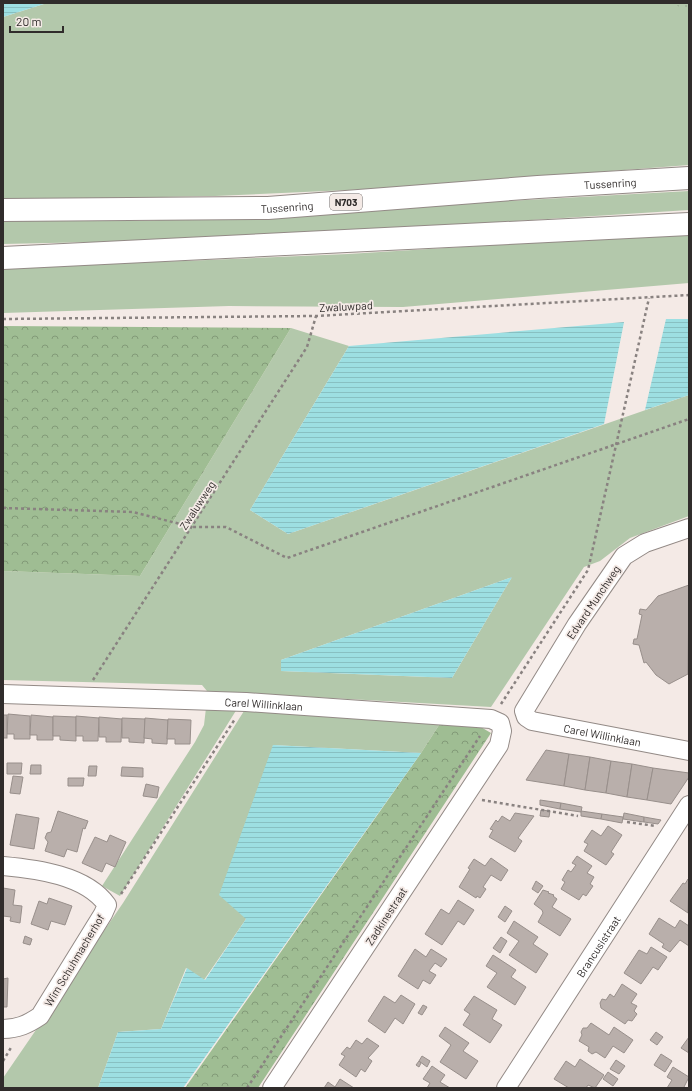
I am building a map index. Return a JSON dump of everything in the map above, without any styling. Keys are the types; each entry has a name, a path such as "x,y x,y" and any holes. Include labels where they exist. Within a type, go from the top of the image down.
{"highway":[{"name":"Tussenring","path":"3,210 268,208 538,187 689,178"},
{"path":"3,258 689,224"}],"street":[{"name":"Edvard Munchweg","path":"525,708 577,624 624,556 644,543 689,528"},
{"name":"Carel Willinklaan","path":"3,694 246,702 491,719 500,723 502,731 498,745"},
{"name":"Carel Willinklaan","path":"525,708 526,717 532,721 689,751"},
{"name":"Zadkinestraat","path":"272,1088 498,745"},
{"name":"Brancusistraat","path":"506,1088 689,805"},
{"name":"Wim Schuhmacherhof","path":"3,866 44,870 94,891 107,905 103,914 40,1016 25,1025 11,1029 3,1029"}],"path":[{"name":"Zwaluwpad","path":"3,319 316,316 689,296"},
{"name":"Zwaluwweg","path":"82,697 307,347 316,316"},
{"path":"3,508 132,512 192,527 226,527 287,558 618,442 689,419"},
{"path":"107,905 117,900 246,702"},
{"path":"464,797 578,816"}],"green space":[{"path":"47,3 689,3 689,165 393,188 215,196 3,200 3,17"},
{"path":"673,3 689,3 689,13"},
{"path":"689,191 689,210 231,239 3,244 3,220 141,221"},
{"path":"689,233 689,283 403,307 229,306 3,313 3,265 184,261 348,254"},
{"path":"3,326 291,328 140,576 3,571"},
{"path":"291,328 349,346 250,510 288,534 689,395 689,516 630,538 600,561 584,567 491,707 207,691 202,685 3,680 3,571 140,576","holes":["512,577 452,678 281,671 281,660"]},
{"path":"206,708 237,709 120,896 102,886 195,742 204,725"},
{"path":"244,711 441,722 421,753 273,745 246,919 204,980 186,968 161,1029 118,1032 98,1088 3,1088 3,1078 123,903"},
{"path":"441,722 479,726 491,733 258,1088 185,1088 421,753"}],"water":[{"path":"3,3 47,3 3,17"},
{"path":"666,319 689,319 689,395 645,410"},
{"path":"624,322 604,424 288,534 250,510 349,346"},
{"path":"512,577 452,678 281,671 281,660"},
{"path":"273,745 421,753 183,1088 98,1088 118,1032 161,1029 187,968 205,980 246,919 219,895"}],"building":[{"path":"689,585 688,674 669,684 656,675 646,662 644,663 639,645 633,644 634,639 637,639 642,615 639,614 640,609 646,610 658,596"},
{"path":"8,714 30,716 30,739 14,739 14,734 7,734"},
{"path":"3,715 7,715 7,738 3,738"},
{"path":"31,715 53,717 53,740 37,740 37,735 30,735"},
{"path":"53,716 76,717 76,741 60,740 60,736 53,736"},
{"path":"76,716 99,718 98,741 83,741 83,736 76,736"},
{"path":"99,717 122,719 121,742 106,742 106,737 99,737"},
{"path":"122,718 145,719 144,743 129,742 129,738 122,738"},
{"path":"145,718 168,720 167,744 152,743 152,739 144,738"},
{"path":"168,719 191,720 190,744 175,744 175,739 167,739"},
{"path":"546,750 569,754 564,786 526,780"},
{"path":"569,754 590,757 585,790 564,786"},
{"path":"590,757 611,761 606,793 585,790"},
{"path":"611,761 632,764 627,797 606,793"},
{"path":"7,763 22,763 21,774 7,774"},
{"path":"632,764 653,768 647,800 627,797"},
{"path":"31,765 41,765 41,774 30,774"},
{"path":"89,766 97,766 96,776 88,776"},
{"path":"122,767 143,768 143,777 121,776"},
{"path":"653,768 689,773 689,777 671,804 647,800"},
{"path":"13,776 23,777 20,794 10,793"},
{"path":"68,778 84,778 83,786 68,786"},
{"path":"146,784 159,787 157,798 143,796"},
{"path":"540,800 561,803 560,809 540,805"},
{"path":"561,803 582,807 581,812 560,809"},
{"path":"541,810 550,811 549,817 540,816"},
{"path":"58,811 88,821 85,829 83,828 77,852 67,849 64,857 45,851 48,842 45,838 47,833 51,832"},
{"path":"581,811 602,814 601,819 581,816"},
{"path":"515,813 534,816 518,838 522,841 515,852 489,837 493,830 490,829 496,820 498,822 502,816 510,821"},
{"path":"624,813 644,817 644,822 623,819"},
{"path":"16,814 39,818 34,849 10,845"},
{"path":"602,814 623,817 622,823 601,819"},
{"path":"644,817 661,820 658,824 644,822"},
{"path":"608,826 622,835 611,852 614,854 606,865 584,851 588,844 584,842 592,830 601,836"},
{"path":"110,835 126,842 115,867 106,863 102,872 82,863 95,837 107,842"},
{"path":"577,856 592,866 587,873 594,877 590,884 593,886 586,896 583,894 579,900 561,889 565,882 562,880 568,870 571,872 576,865 572,863"},
{"path":"491,858 508,870 501,881 491,875 483,887 486,889 480,898 477,896 476,898 459,887 474,859 485,866"},
{"path":"688,879 688,913 670,901 683,883 685,884"},
{"path":"536,881 543,886 538,893 532,889"},
{"path":"3,888 15,890 13,905 22,906 20,923 10,921 11,917 3,916"},
{"path":"543,890 554,895 553,896 557,899 552,907 571,919 560,936 538,922 543,913 542,910 534,904"},
{"path":"49,898 72,906 65,925 51,921 48,930 31,924 39,901 47,904"},
{"path":"458,900 474,910 464,925 458,921 442,945 425,934 441,909 449,914"},
{"path":"505,906 512,911 505,922 498,917"},
{"path":"659,918 675,928 680,920 689,926 689,946 680,940 670,952 662,947 664,944 649,934"},
{"path":"514,921 538,937 533,944 548,954 536,973 509,955 519,941 507,933"},
{"path":"25,936 32,939 30,945 23,943"},
{"path":"501,937 507,941 500,953 493,948"},
{"path":"651,947 667,957 658,970 653,967 641,984 624,973 639,950 647,954"},
{"path":"415,949 426,957 431,949 447,959 441,967 435,963 429,971 436,975 430,984 423,980 418,989 398,976"},
{"path":"493,955 516,970 511,977 526,987 515,1005 487,987 497,973 486,966"},
{"path":"8,978 7,1007 3,1007 3,979"},
{"path":"622,984 637,994 631,1003 637,1006 634,1011 637,1014 632,1021 628,1020 625,1024 601,1008 600,1003 602,999 606,1000 610,994 614,997"},
{"path":"401,995 415,1004 403,1024 395,1018 385,1033 368,1021 384,996 395,1003"},
{"path":"474,996 497,1010 492,1019 502,1025 490,1043 463,1025 470,1014 464,1010"},
{"path":"423,1005 427,1007 422,1015 418,1013"},
{"path":"591,1023 609,1035 614,1027 633,1040 624,1053 613,1046 605,1058 596,1052 592,1054 588,1051 589,1047 579,1041 583,1028 587,1028"},
{"path":"445,1027 469,1043 463,1051 478,1061 466,1079 440,1062 451,1045 439,1036"},
{"path":"656,1032 663,1037 657,1045 650,1040"},
{"path":"689,1037 689,1053 681,1048"},
{"path":"367,1038 379,1046 368,1058 372,1061 365,1072 361,1069 356,1077 339,1065 345,1056 341,1054 347,1047 350,1049 356,1040 362,1044"},
{"path":"661,1054 672,1061 665,1072 654,1065"},
{"path":"422,1056 430,1061 427,1067 419,1061"},
{"path":"580,1059 604,1075 595,1088 588,1085 586,1088 569,1088 554,1079 566,1061 575,1067"},
{"path":"616,1060 625,1066 619,1074 610,1069"},
{"path":"419,1061 421,1063 419,1067 416,1065"},
{"path":"432,1066 445,1075 440,1082 450,1088 427,1088 430,1083 423,1079"},
{"path":"673,1067 689,1077 684,1087 686,1088 667,1088 672,1080 667,1077"},
{"path":"608,1072 618,1079 613,1086 603,1079"},
{"path":"340,1079 354,1088 324,1088 328,1082 335,1087"}]}
